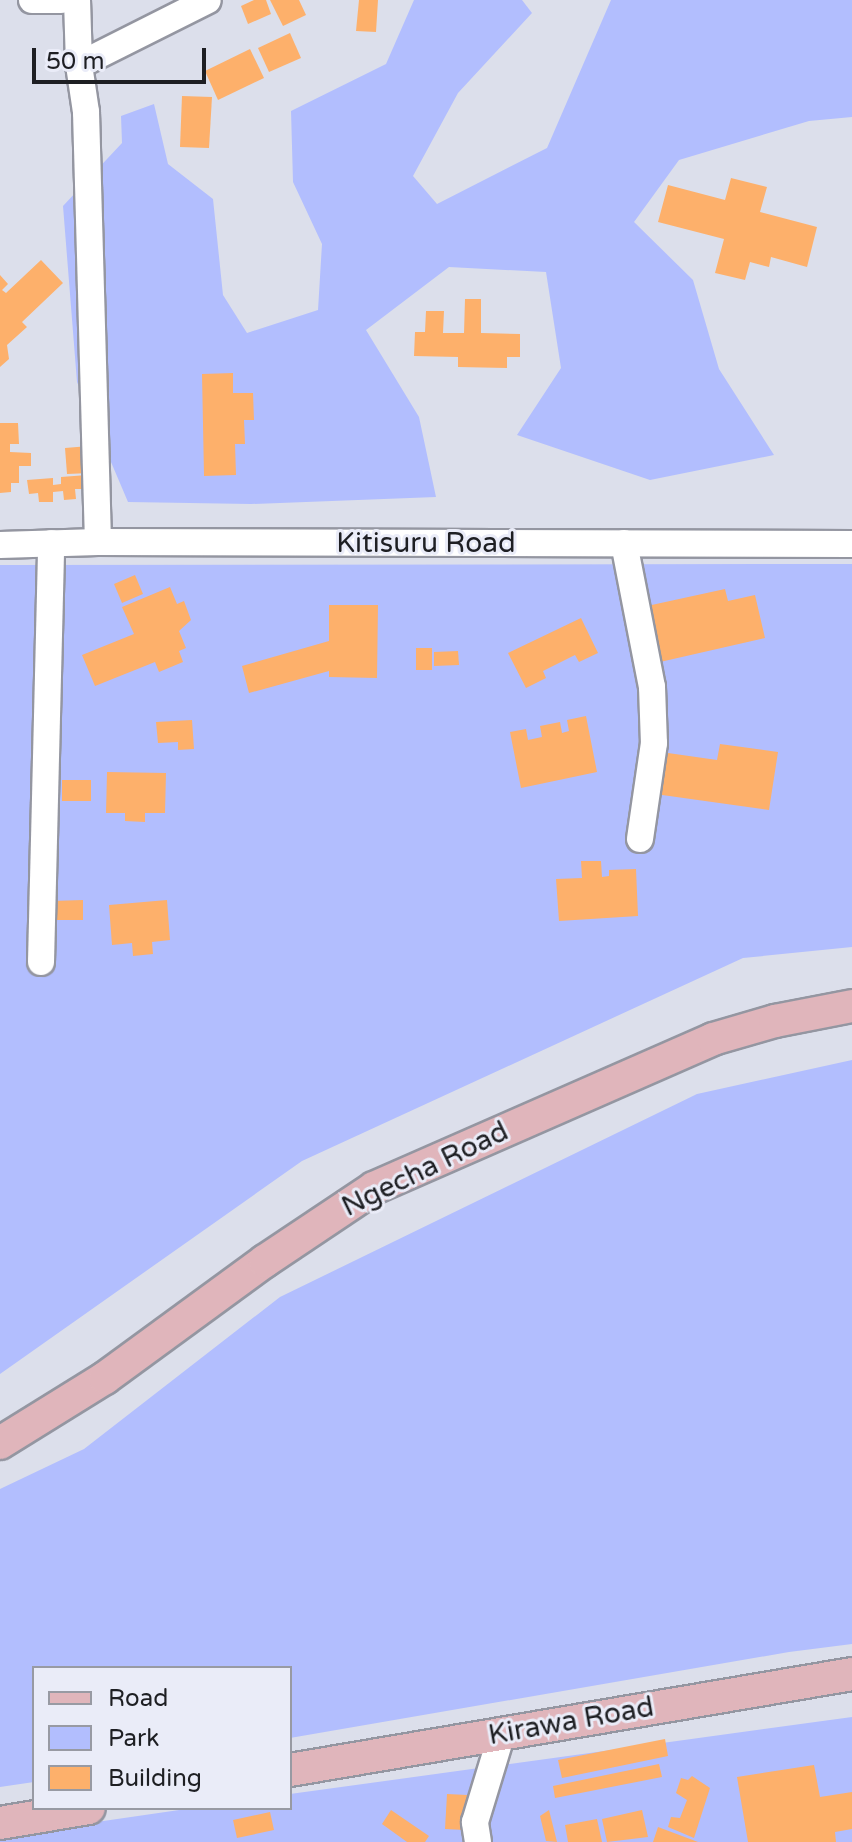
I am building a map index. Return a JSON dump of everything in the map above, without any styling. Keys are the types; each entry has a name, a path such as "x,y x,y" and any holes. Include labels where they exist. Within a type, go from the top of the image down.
{"main road":[{"name":"Ngecha Road","path":"0,1443 105,1378 276,1253 374,1188 713,1039 775,1021 852,1006"},
{"name":"Kirawa Road","path":"292,1770 852,1674"},
{"path":"0,1823 77,1810"}],"street":[{"path":"32,0 61,0"},
{"path":"77,0 79,65 86,112 98,542"},
{"path":"79,65 208,0"},
{"name":"Kitisuru Road","path":"0,545 98,542 852,544"},
{"path":"41,962 51,543"},
{"path":"624,543 652,687 654,743 640,839"},
{"path":"478,1842 475,1822 502,1733"}],"green space":[{"path":"414,0 522,0 532,13 458,93 413,176 437,204 547,148 611,0 852,0 852,117 809,121 679,160 634,222 693,280 719,369 774,455 650,480 517,435 561,368 546,272 449,267 366,330 419,417 436,497 251,504 128,502 77,382 63,206 122,143 121,116 154,104 168,164 213,199 223,295 247,333 318,310 322,244 293,182 291,111 386,64"},
{"path":"852,564 852,947 743,958 302,1161 0,1374 0,565"},
{"path":"852,1060 852,1644 789,1652 292,1738 292,1666 32,1666 32,1782 0,1787 0,1489 84,1449 280,1297 697,1094"},
{"path":"852,1717 852,1842 0,1842 0,1836 179,1810 292,1810 292,1794"}],"building":[{"path":"254,0 266,0 271,14 248,24 241,6"},
{"path":"270,0 299,0 306,15 283,26"},
{"path":"359,0 378,0 376,32 356,31"},
{"path":"290,33 301,58 269,72 258,48"},
{"path":"250,49 264,78 218,100 205,71"},
{"path":"182,96 212,97 209,148 180,147"},
{"path":"731,178 767,187 760,212 817,227 807,267 771,257 769,267 750,262 745,280 715,273 724,239 658,222 668,185 725,200"},
{"path":"41,260 63,283 22,322 27,327 7,345 9,359 0,367 0,275 8,284 2,290 6,293"},
{"path":"465,299 481,299 481,333 520,334 520,357 507,357 507,368 458,367 458,357 414,356 415,332 425,332 426,311 444,311 443,333 464,333"},
{"path":"233,373 233,393 253,393 254,420 244,420 245,444 235,444 236,475 204,476 202,374"},
{"path":"0,423 18,423 19,444 10,444 10,452 31,453 31,466 19,466 19,483 11,483 11,492 0,493"},
{"path":"89,446 90,473 67,474 65,448"},
{"path":"87,475 88,489 75,489 76,499 64,500 63,491 53,492 53,502 39,502 38,493 29,494 27,480 53,478 53,485 61,484 61,477"},
{"path":"135,575 143,594 122,603 114,584"},
{"path":"170,587 177,604 184,601 191,620 179,631 186,648 179,651 183,662 159,672 155,662 95,686 82,655 134,634 122,607"},
{"path":"725,589 728,601 755,595 765,638 660,662 647,606"},
{"path":"329,605 378,605 377,678 329,677 329,671 249,693 242,666 329,641"},
{"path":"581,618 598,653 579,662 575,655 543,671 546,678 526,688 508,653"},
{"path":"416,648 432,648 432,670 416,670"},
{"path":"458,651 459,665 434,666 434,652"},
{"path":"586,716 597,772 521,788 510,732 526,729 528,740 542,737 540,726 560,722 562,733 569,731 567,720"},
{"path":"192,720 194,749 178,750 178,742 158,743 156,722"},
{"path":"720,744 778,752 769,810 655,794 661,752 717,760"},
{"path":"107,772 166,773 165,813 145,813 145,822 125,821 125,813 106,813"},
{"path":"62,780 91,780 91,801 62,801"},
{"path":"581,861 601,861 602,877 609,876 609,870 636,869 638,916 559,921 556,879 582,878"},
{"path":"83,900 83,920 52,920 52,901"},
{"path":"167,900 170,940 152,942 153,954 133,956 132,943 112,945 109,905"},
{"path":"665,1739 668,1756 562,1778 558,1760"},
{"path":"659,1764 662,1777 555,1798 553,1786"},
{"path":"814,1765 820,1797 852,1792 852,1829 835,1832 836,1842 748,1842 737,1777"},
{"path":"692,1776 710,1788 694,1838 668,1827 671,1817 680,1818 687,1800 676,1793 681,1778 688,1780"},
{"path":"447,1794 467,1795 465,1830 445,1829"},
{"path":"391,1810 429,1836 425,1842 407,1842 382,1824"},
{"path":"549,1810 557,1842 546,1841 540,1816"},
{"path":"642,1810 648,1837 607,1842 602,1819"},
{"path":"270,1812 274,1830 237,1838 233,1820"},
{"path":"597,1819 602,1842 568,1842 565,1825"},
{"path":"658,1827 698,1842 653,1842"}]}
